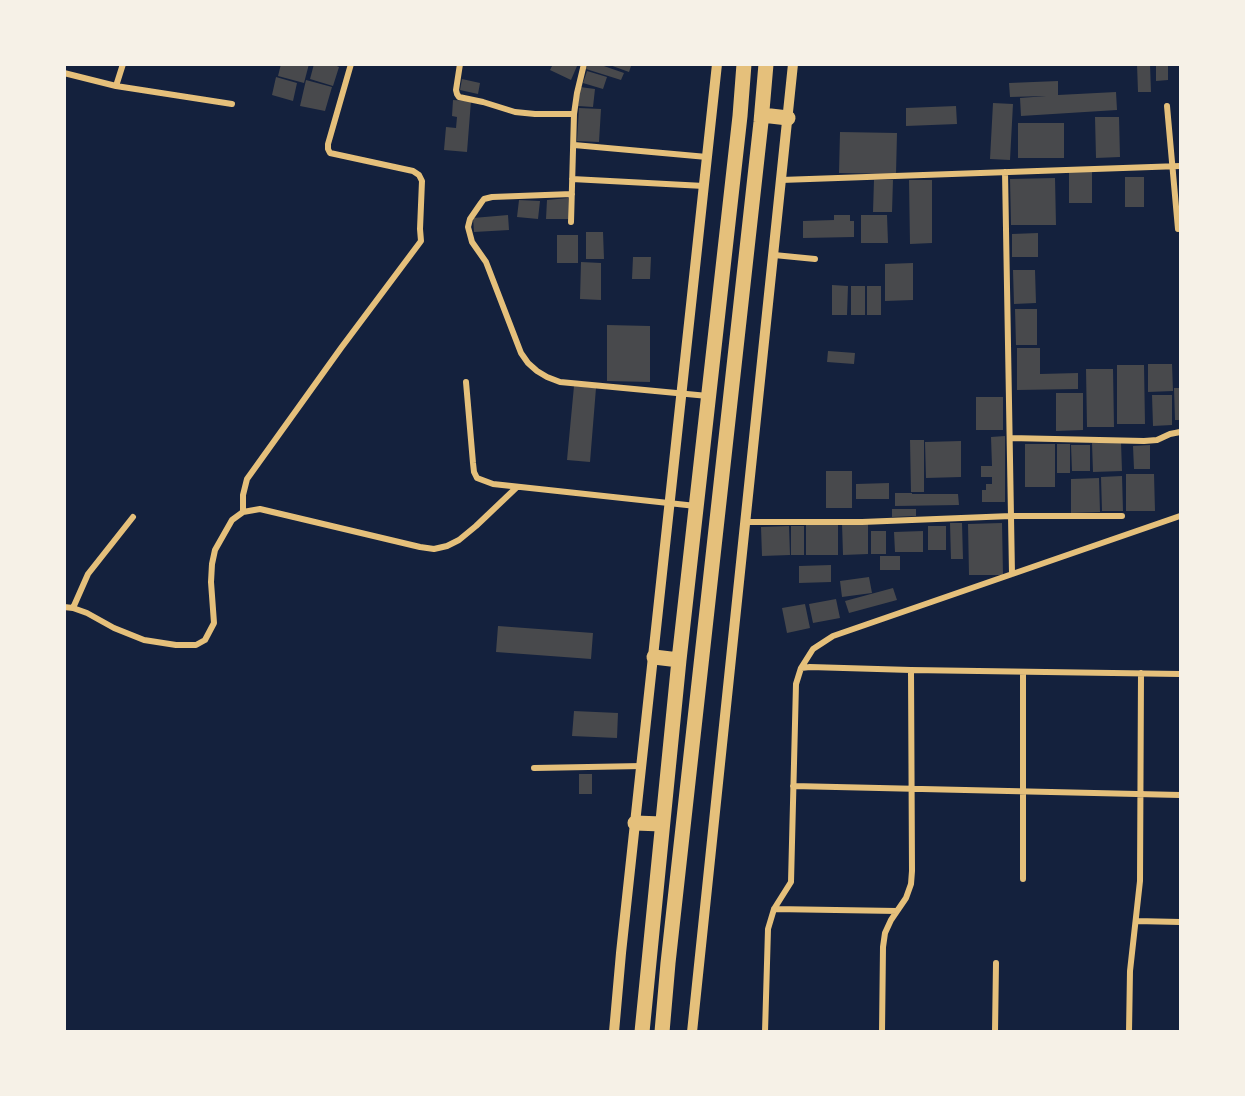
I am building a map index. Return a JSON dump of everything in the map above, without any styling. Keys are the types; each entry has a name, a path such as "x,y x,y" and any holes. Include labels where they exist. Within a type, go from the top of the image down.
{"highway":[{"path":"642,1032 679,660 744,64"},
{"path":"662,1032 766,64"},
{"path":"762,116 788,118"},
{"path":"654,657 679,660"},
{"path":"635,823 662,824"}],"street":[{"path":"116,86 123,64"},
{"path":"243,512 243,495 248,479 421,241 422,181 419,175 413,171 330,153 328,149 351,64"},
{"path":"460,64 456,90 459,97 515,112 574,114"},
{"path":"571,222 574,114 584,64"},
{"path":"614,1032 717,64"},
{"path":"692,1032 793,64"},
{"path":"64,73 116,86 232,104"},
{"path":"1167,105 1178,229"},
{"path":"574,145 707,157"},
{"path":"781,180 1180,166"},
{"path":"1005,171 1012,574"},
{"path":"572,179 704,186"},
{"path":"572,194 492,197 484,199 470,219 468,227 472,242 486,262 521,353 528,363 547,378 560,382 709,396"},
{"path":"774,255 815,259"},
{"path":"466,382 473,463 477,478 493,484 696,507"},
{"path":"1010,438 1144,441 1157,440 1180,432"},
{"path":"64,607 87,613 114,628 144,640 185,646 196,645 205,640 214,623 211,582 215,550 232,520 243,512 260,509 434,549 459,540 517,487"},
{"path":"746,522 862,522 1011,516 1122,516"},
{"path":"765,1032 768,929 774,909 791,882 796,684 801,668 813,649 833,636 1180,516"},
{"path":"73,608 88,574 133,518"},
{"path":"801,668 1180,674"},
{"path":"882,1032 885,933 911,884 911,670"},
{"path":"1023,672 1023,879"},
{"path":"1130,1032 1130,971 1140,881 1141,673"},
{"path":"534,768 642,766"},
{"path":"793,786 1180,795"},
{"path":"774,909 897,911"},
{"path":"1136,921 1180,922"},
{"path":"995,1032 996,963"}],"building":[{"path":"281,64 309,64 304,83 278,76"},
{"path":"314,64 332,64 339,67 333,86 310,79"},
{"path":"553,64 577,66 571,80 550,70"},
{"path":"588,64 598,64 624,73 621,80 586,69"},
{"path":"607,64 628,64 631,66 629,72"},
{"path":"1137,64 1150,64 1151,92 1138,92"},
{"path":"1156,64 1168,64 1168,80 1156,81"},
{"path":"587,71 607,77 603,89 583,83"},
{"path":"276,77 297,83 293,101 272,95"},
{"path":"462,79 480,83 478,94 460,90"},
{"path":"306,80 332,87 325,111 300,106"},
{"path":"1058,81 1058,95 1116,92 1117,110 1021,116 1020,98 1046,96 1010,97 1009,83"},
{"path":"580,87 595,89 593,107 578,106"},
{"path":"453,100 471,101 467,152 444,150 446,127 456,128 457,117 452,116"},
{"path":"993,103 1013,104 1010,160 990,159"},
{"path":"956,106 957,124 906,126 906,108"},
{"path":"579,108 601,109 599,142 577,141"},
{"path":"1095,117 1119,117 1120,157 1096,158"},
{"path":"1018,123 1064,123 1064,158 1018,158"},
{"path":"840,132 897,133 896,174 839,173"},
{"path":"1069,170 1092,170 1092,203 1069,203"},
{"path":"1125,177 1144,177 1144,207 1125,207"},
{"path":"1055,178 1056,225 1011,225 1010,179"},
{"path":"874,180 893,180 892,212 873,212"},
{"path":"909,180 932,180 932,243 910,244"},
{"path":"568,198 568,219 546,219 547,200"},
{"path":"519,200 540,201 538,219 517,217"},
{"path":"508,215 509,230 474,232 473,218"},
{"path":"834,215 850,215 850,221 854,221 854,237 803,238 803,221 834,220"},
{"path":"861,215 887,215 888,243 861,243"},
{"path":"586,232 603,232 604,259 586,259"},
{"path":"1038,233 1038,257 1012,257 1012,234"},
{"path":"557,235 578,235 578,263 557,263"},
{"path":"633,257 651,257 650,279 632,279"},
{"path":"581,262 601,263 601,300 580,299"},
{"path":"913,263 913,300 885,301 885,264"},
{"path":"1013,270 1035,270 1036,303 1014,304"},
{"path":"832,285 848,286 847,315 832,315"},
{"path":"851,286 865,286 865,315 851,315"},
{"path":"867,286 881,286 881,315 867,315"},
{"path":"1015,309 1037,309 1037,345 1016,345"},
{"path":"607,325 650,326 650,382 607,381"},
{"path":"1017,348 1040,348 1040,374 1078,373 1078,389 1017,390"},
{"path":"828,351 855,353 854,364 827,362"},
{"path":"1148,364 1172,364 1173,391 1148,392"},
{"path":"1117,365 1144,365 1145,424 1117,424"},
{"path":"1086,369 1113,369 1114,427 1087,427"},
{"path":"574,386 596,388 590,462 567,460"},
{"path":"1174,388 1180,388 1180,420 1175,420"},
{"path":"1056,393 1083,393 1083,430 1056,431"},
{"path":"1152,395 1172,395 1172,425 1153,426"},
{"path":"976,397 1003,397 1003,430 976,430"},
{"path":"1005,436 1005,502 982,502 982,490 986,490 986,484 992,484 992,477 981,477 981,466 992,466 991,437"},
{"path":"910,440 924,440 924,492 911,492"},
{"path":"961,441 961,477 926,478 925,442"},
{"path":"1121,442 1122,471 1093,472 1092,443"},
{"path":"1025,444 1055,444 1055,487 1025,487"},
{"path":"1057,444 1070,444 1070,473 1057,473"},
{"path":"1071,445 1090,445 1090,471 1072,471"},
{"path":"1150,445 1150,469 1134,469 1133,446"},
{"path":"826,471 852,471 852,508 826,508"},
{"path":"1126,474 1154,474 1155,511 1126,511"},
{"path":"1122,476 1123,511 1102,511 1101,477"},
{"path":"1099,478 1100,512 1071,513 1071,479"},
{"path":"889,483 889,499 856,499 856,484"},
{"path":"895,493 958,494 959,505 895,506"},
{"path":"892,509 916,509 916,516 892,517"},
{"path":"842,523 868,523 868,554 843,555"},
{"path":"950,523 962,523 963,559 951,559"},
{"path":"1002,523 1003,575 969,575 968,524"},
{"path":"806,525 838,525 838,555 806,555"},
{"path":"789,526 790,555 762,556 761,527"},
{"path":"791,526 804,526 804,555 791,555"},
{"path":"928,526 946,526 946,550 928,550"},
{"path":"871,531 886,531 886,554 871,554"},
{"path":"923,531 923,552 895,552 894,532"},
{"path":"880,556 900,556 900,570 880,570"},
{"path":"831,565 831,582 799,583 799,566"},
{"path":"869,577 872,593 842,597 840,581"},
{"path":"893,588 897,600 849,613 845,601"},
{"path":"836,599 840,618 813,623 809,604"},
{"path":"805,604 810,628 787,633 782,608"},
{"path":"498,626 593,633 591,659 496,652"},
{"path":"574,711 618,713 617,738 572,736"},
{"path":"579,774 592,774 592,794 579,794"}]}
